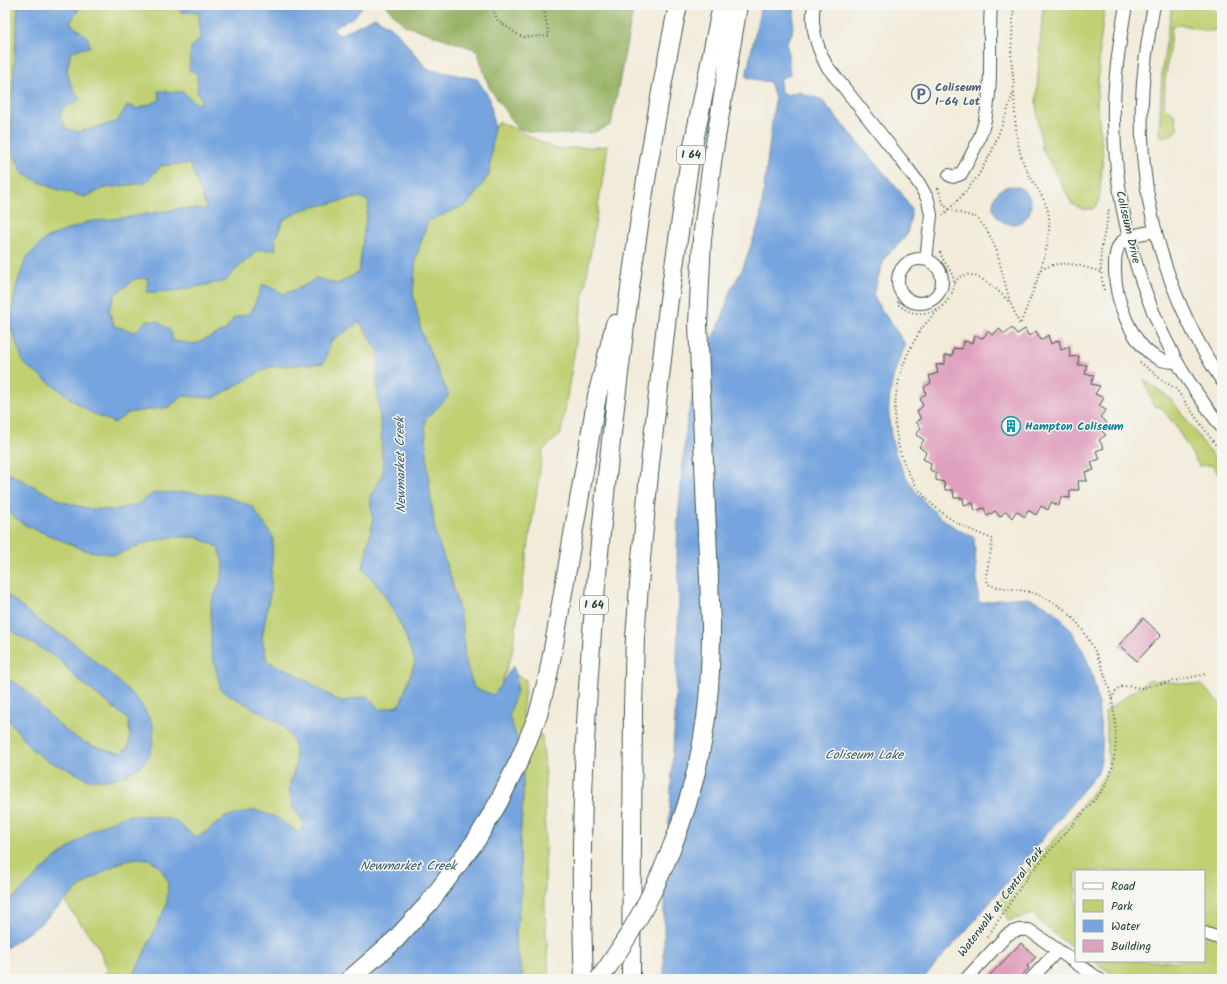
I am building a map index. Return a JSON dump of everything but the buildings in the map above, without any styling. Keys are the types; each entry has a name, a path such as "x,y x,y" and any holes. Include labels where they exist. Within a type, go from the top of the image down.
{"highway":[{"name":"I 64","path":"584,979 582,859 586,735 592,633 606,481 624,331 638,234 657,114 678,5"},
{"name":"I 64","path":"631,979 633,707 635,638 640,559 666,322 682,212 689,165 722,5"},
{"path":"599,979 611,963 636,922 664,867 681,824 688,800 706,720 712,625 698,324 702,239 712,162 738,5"},
{"path":"350,979 395,940 429,903 477,839 512,775 538,715 548,676 556,633 597,396 638,234"}],"street":[{"path":"814,5 813,28 818,48 826,66 902,161 920,185 928,200 931,215 926,260"},
{"path":"949,175 953,177 961,174 978,140 984,123 990,84 991,5"},
{"name":"Coliseum Drive","path":"1126,5 1116,77 1114,131 1117,170 1124,219 1147,298 1165,339 1191,384 1222,428"},
{"path":"1154,5 1145,60 1142,122 1145,178 1151,213 1160,249 1177,297 1200,345 1222,381"},
{"path":"1156,231 1129,237 1122,241 1115,258 1117,292 1122,310 1133,332 1149,353 1159,360 1177,362"},
{"path":"912,260 926,260 932,263 940,273 941,286 934,298 922,303 909,300 904,296 898,283 898,276 901,269 912,260"},
{"path":"963,974 1007,935 1014,930 1020,929 1029,930 1075,962"},
{"path":"1205,933 1222,939"},
{"path":"1031,979 1058,950"},
{"path":"1075,962 1100,979"}],"path":[{"path":"491,5 498,21 522,37 549,36 543,5"},
{"path":"938,188 943,203 948,209 977,218 987,230 996,249 1010,302 1020,325 1040,270 1049,235 1048,209 1026,170 1016,140 1011,53 1014,5"},
{"path":"942,218 943,214 961,197 978,176 992,151 1014,90"},
{"path":"938,247 941,256 952,274 954,284"},
{"path":"1040,270 1047,266 1070,263 1102,272"},
{"path":"954,284 957,279 965,275 973,275 992,285 1010,302"},
{"name":"Waterwalk at Central Park","path":"954,284 952,293 946,303 926,322 907,353 900,372 897,386 894,425 905,464 910,476 924,496 939,511 964,527 993,539 986,576 986,582 988,584 1038,594 1064,610 1072,619 1095,652 1105,676 1112,700 1116,729 1116,749 1109,781 1082,815 1028,876 983,943"},
{"path":"904,296 898,303 903,309 911,312 920,314 939,308"},
{"path":"1112,700 1114,693 1120,687 1128,686 1141,688 1206,674"},
{"name":"Waterwalk at Central Park","path":"950,979 963,974"}],"green space":[{"path":"5,5 18,5 11,117 23,174 53,188 85,197 105,188 145,183 162,165 190,164 207,209 178,209 87,222 27,257 16,286 10,326 114,423 128,413 169,407 183,396 214,398 269,367 324,363 331,341 360,322 379,352 377,386 383,473 370,497 373,521 363,568 383,592 402,627 415,662 400,705 380,711 367,696 340,702 293,672 267,661 262,638 271,587 273,537 154,493 138,504 115,510 91,509 63,502 5,471"},
{"path":"81,5 156,5 167,9 169,5 175,5 181,12 199,13 200,39 189,70 197,73 198,93 203,102 197,104 158,92 160,100 137,109 128,105 116,122 78,132 66,128 60,117 63,108 80,100 70,83 67,70 71,51 88,38 70,23"},
{"path":"385,5 634,5 611,125 592,133 549,135 517,129 489,87 477,50 404,25"},
{"path":"1043,5 1105,5 1100,43 1097,104 1103,155 1099,201 1093,209 1082,209 1072,204 1042,148 1036,103"},
{"path":"1172,5 1213,5 1221,23 1220,28 1211,31 1181,25 1172,27 1165,81 1164,108 1173,113 1178,130 1169,135 1159,136 1162,70"},
{"path":"500,122 556,149 608,146 561,434 543,450 512,653 500,688 494,695 474,688 465,660 463,628 452,582 435,532 428,474 425,420 449,396 422,334 413,293 416,257 428,221 468,204 489,175 494,126"},
{"path":"360,197 369,202 359,272 338,284 316,278 306,285 284,294 251,313 234,318 226,330 195,344 173,341 146,321 135,332 114,326 109,310 116,293 126,287 134,279 148,278 147,292 174,291 226,281 232,273 258,250 275,239 283,220 304,209"},
{"path":"1144,379 1171,399 1222,468 1222,479 1212,465 1199,466 1176,427 1162,408 1153,405"},
{"path":"5,509 23,524 84,550 116,555 142,544 170,537 196,537 218,547 224,566 220,583 211,603 281,724 294,742 296,764 289,788 294,810 305,823 298,833 278,818 226,817 197,838 174,820 90,832 51,862 5,906 5,719 7,718 19,733 70,770 90,780 153,744 74,643 44,625 5,593"},
{"path":"5,627 60,660 76,678 128,719 130,732 129,746 121,753 92,746 75,738 12,681 5,679"},
{"path":"516,675 526,680 522,715 542,736 545,769 545,911 549,979 523,979 515,941 521,894 520,838 523,801 509,715 517,690"},
{"path":"1149,680 1202,685 1222,706 1222,979 1120,979 1094,962 1205,962 1205,870 1075,870 1075,948 1059,938 1032,914 1008,921 999,900 1032,865 1081,807 1109,770 1105,712"},
{"path":"135,858 150,859 160,867 168,881 167,904 132,979 102,979 108,969 98,947 64,901 97,875 115,865"}],"water":[{"name":"Newmarket Creek","path":"18,5 81,5 70,23 88,38 90,47 71,51 67,70 70,83 80,100 63,108 60,117 66,128 78,132 116,122 128,105 137,109 160,100 158,91 183,92 197,104 202,102 198,93 197,73 189,70 191,47 200,39 199,13 181,12 175,5 363,5 355,16 332,29 339,35 375,17 396,31 427,69 477,79 490,99 494,126 489,175 468,204 428,221 416,257 413,293 422,334 449,396 425,420 428,474 435,532 452,582 463,628 465,660 474,688 494,695 513,666 516,675 517,690 509,715 523,757 523,801 520,838 521,894 515,941 523,979 132,979 167,904 168,881 160,867 150,859 135,858 120,862 82,885 40,924 5,949 5,906 51,862 90,832 104,824 128,815 152,816 174,820 197,838 226,817 255,810 278,818 298,833 305,823 294,810 289,788 296,764 294,742 281,724 221,690 211,651 211,603 220,583 224,566 218,547 196,537 170,537 142,544 116,555 84,550 23,524 5,509 5,471 63,502 91,509 115,510 138,504 154,493 187,492 225,496 252,506 273,537 271,587 262,638 267,661 293,672 340,702 367,696 380,710 400,705 415,662 402,627 383,593 363,568 373,521 370,497 383,473 377,386 379,352 360,322 331,341 324,363 269,367 214,398 183,396 169,407 128,413 114,423 88,411 24,364 10,326 16,286 27,257 45,239 87,222 178,209 207,209 190,164 162,165 145,183 105,188 85,197 53,188 23,174 12,151 11,117","holes":["360,197 369,202 359,272 338,284 316,278 306,285 284,294 263,284 251,313 234,318 226,330 195,344 173,341 171,331 157,321 146,321 135,332 114,326 109,310 116,293 126,287 134,279 148,278 146,292 174,291 226,281 232,273 258,250 276,250 275,239 283,220 304,209"]},
{"name":"Coliseum Lake","path":"761,5 795,5 792,34 787,42 790,75 780,79 781,93 785,95 800,92 805,95 821,99 902,194 911,209 907,234 903,240 885,257 873,294 877,303 906,345 894,373 889,402 890,430 897,457 909,482 927,504 949,523 975,538 979,603 1012,598 1025,598 1043,604 1054,612 1074,634 1081,647 1092,674 1096,694 1102,743 1102,757 1098,772 977,918 923,979 664,979 664,911 675,717 679,599 677,552 678,520 687,419 704,354 722,319 730,291 742,270 760,220 775,99 770,82 746,77"},
{"path":"1008,186 1016,186 1026,191 1030,198 1030,212 1026,219 1016,224 1008,224 998,219 996,216 993,209 993,201 998,191 1001,189"},
{"path":"5,593 44,625 74,643 113,676 139,701 153,724 153,744 149,756 140,767 126,775 108,780 89,780 48,761 31,749 7,718 5,719 5,679 22,687 60,726 87,743 121,753 129,746 130,732 128,719 76,678 60,660 5,627"}],"place":[{"name":"Coliseum I-64 Lot","path":"921,94"},
{"name":"Hampton Coliseum","path":"1011,426"}]}
